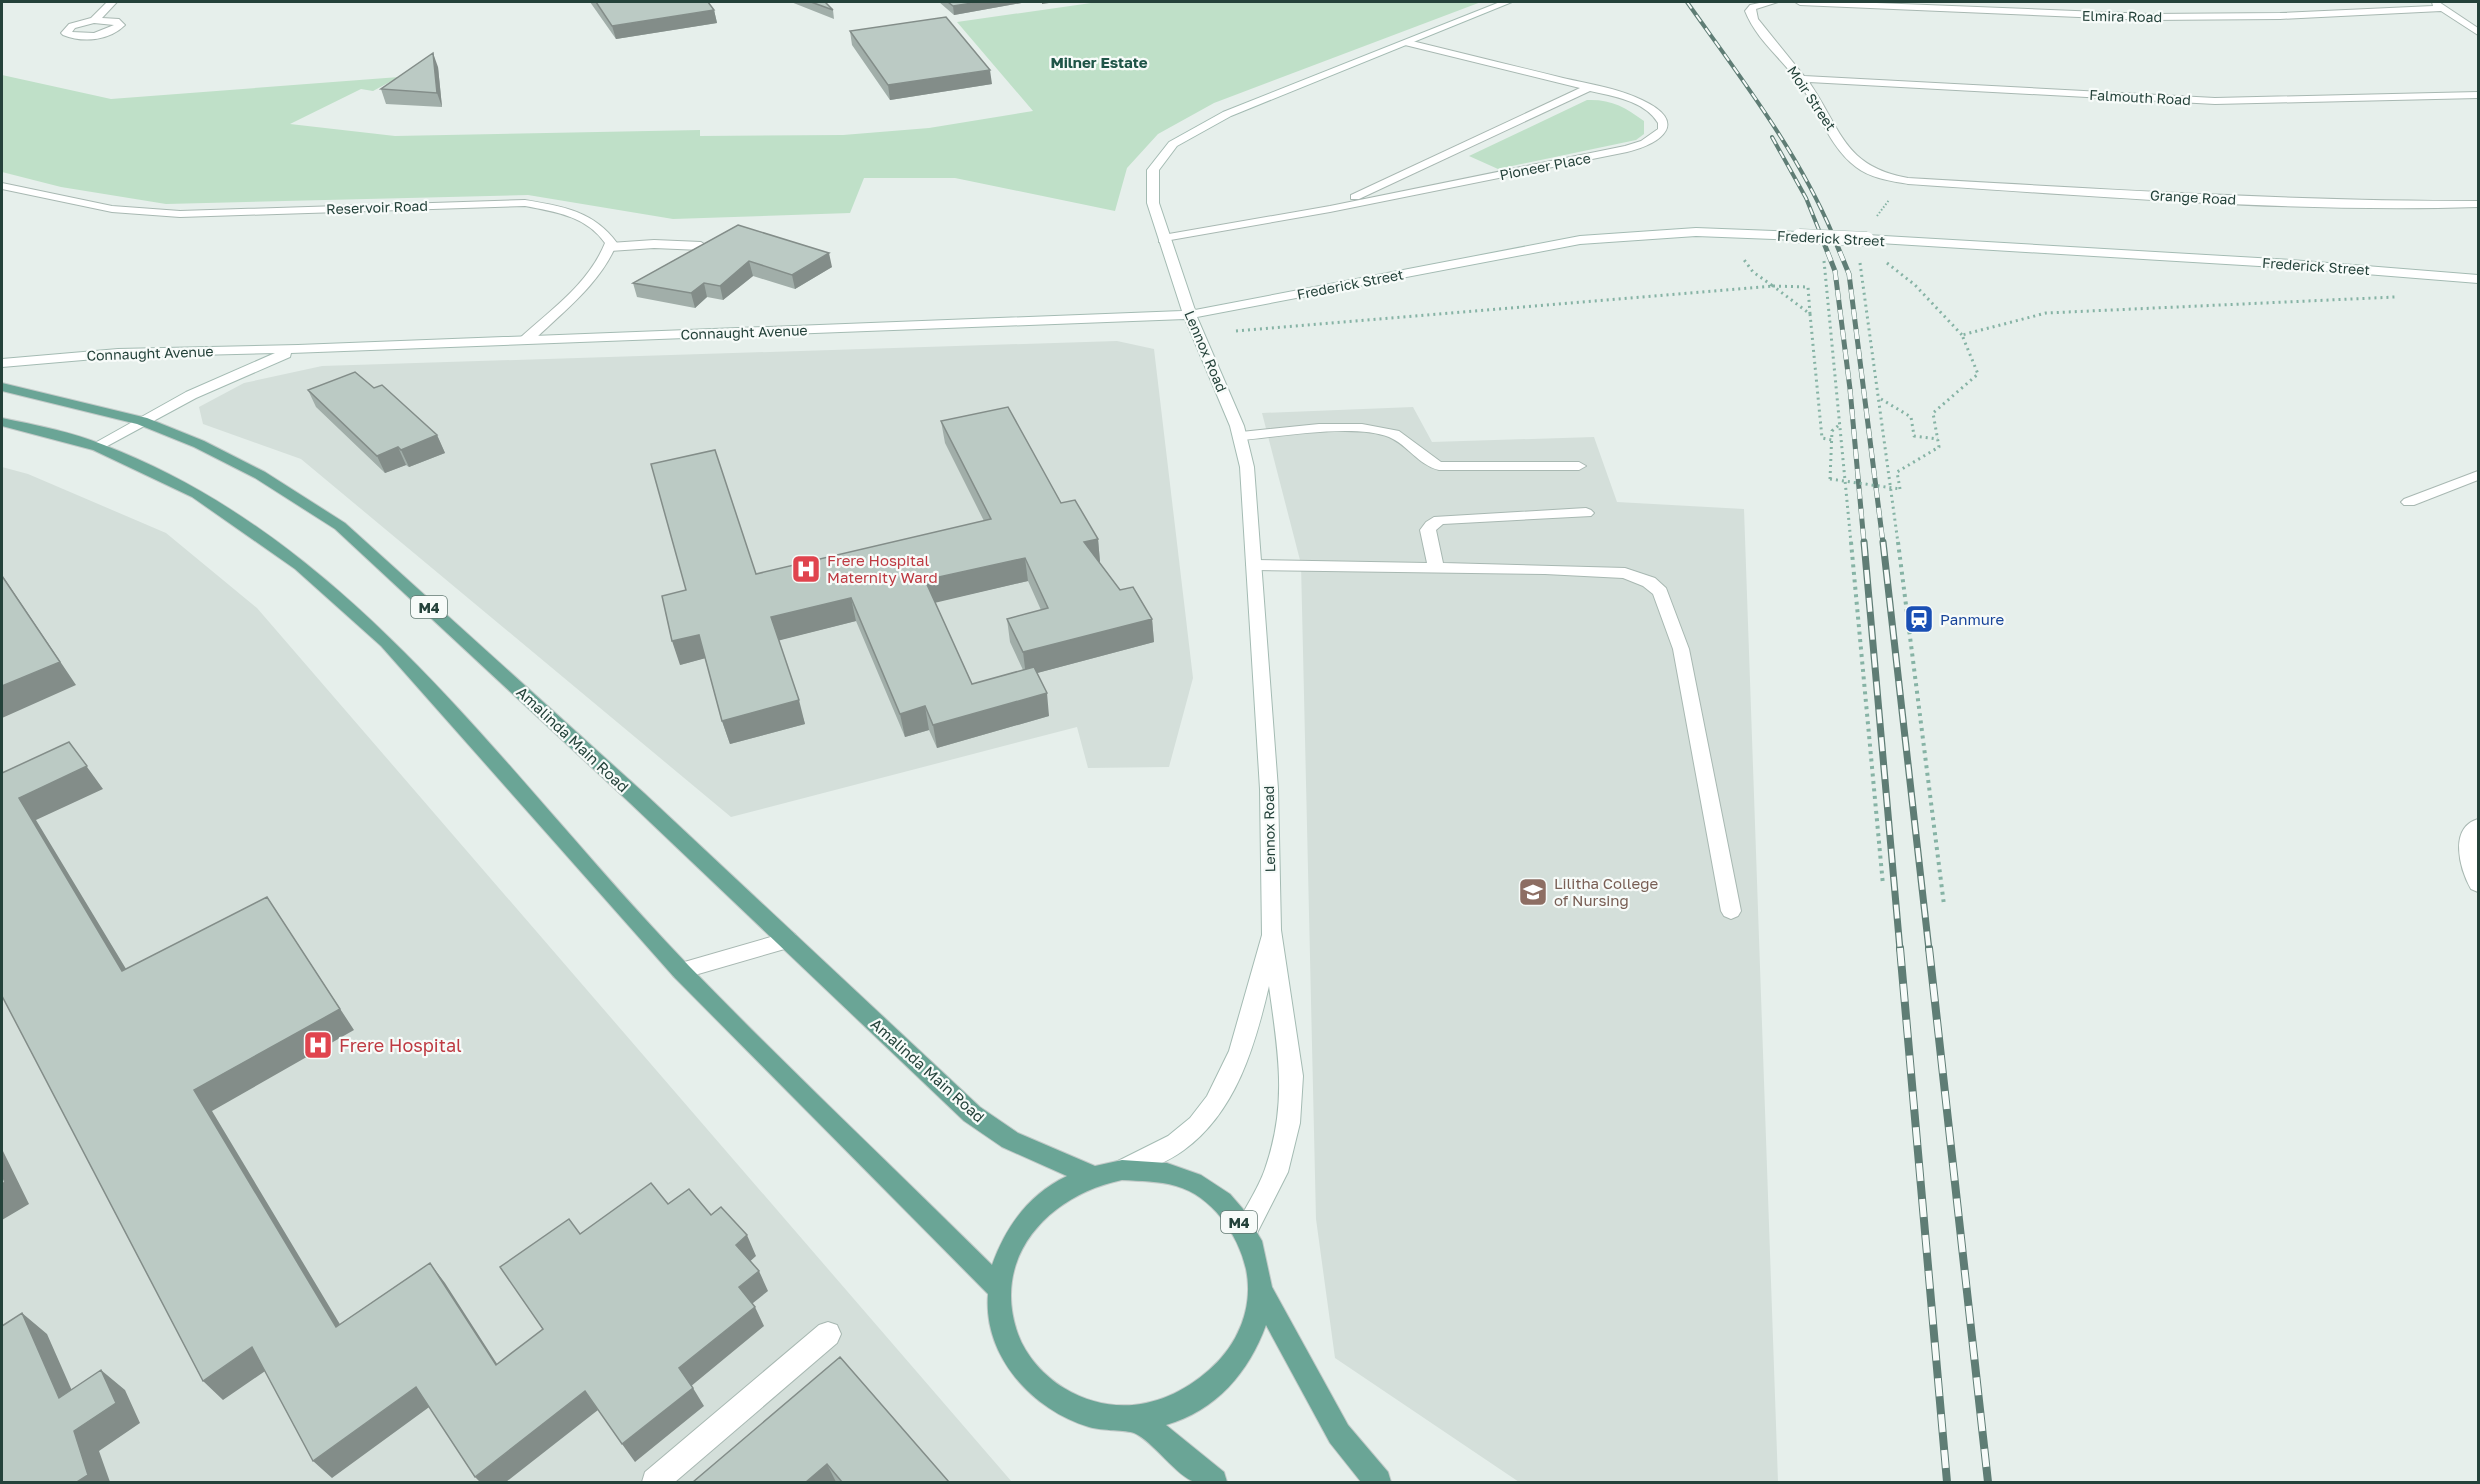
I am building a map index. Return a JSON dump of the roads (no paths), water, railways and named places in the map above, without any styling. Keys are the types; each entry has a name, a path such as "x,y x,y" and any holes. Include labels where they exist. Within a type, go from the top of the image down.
{"main road":[{"name":"Amalinda Main Road","path":"2,387 142,421 199,444 260,475 340,526 788,940 972,1114 1010,1140 1093,1176"},
{"path":"2,422 98,447 197,494 301,566 387,642 681,971 999,1288"},
{"name":"M4","path":"1122,1170 1159,1171 1193,1182 1223,1202 1246,1231 1258,1260 1262,1292 1254,1328 1238,1361 1211,1389 1176,1409 1138,1419 1092,1416 1051,1398 1020,1368 1002,1329 999,1288 1008,1251 1029,1218 1058,1192 1093,1176 1122,1170"},
{"name":"M4","path":"1262,1292 1339,1434 1378,1482"},
{"path":"1138,1419 1214,1482"}],"street":[{"path":"94,20 112,2"},
{"name":"Lennox Road","path":"1246,1231 1276,1172 1289,1124 1292,1076 1271,930 1269,789 1247,467 1241,436 1190,315 1163,239 1153,203 1153,170 1173,144 1208,123 1268,96 1408,43 1507,2"},
{"name":"Moir Street","path":"1773,2 1752,7 1752,16 1802,79 1851,157 1872,172 1908,182"},
{"name":"Elmira Road","path":"1800,2 2049,14 2228,17 2444,8"},
{"path":"2031,2 2049,14"},
{"path":"2433,2 2478,32"},
{"path":"94,20 116,21 120,25 105,33 88,36 69,35 66,31 72,26 94,20"},
{"path":"83,47 88,36"},
{"name":"Pioneer Place","path":"1163,239 1330,209 1628,149 1653,141 1662,133 1665,125 1662,117 1653,109 1624,96 1408,43"},
{"name":"Falmouth Road","path":"1802,79 2215,101 2478,95"},
{"name":"Pioneer Place","path":"1330,209 1590,87"},
{"name":"Grange Road","path":"1908,182 2201,198 2331,203 2478,204"},
{"name":"Reservoir Road","path":"2,186 112,208 180,214 525,204 581,216 604,231 611,243 610,248"},
{"name":"Frederick Street","path":"1190,315 1580,240 1696,232 1867,239 2291,264 2478,279"},
{"path":"526,340 596,270 610,248 654,244 701,246"},
{"name":"Connaught Avenue","path":"2,363 118,353 298,350 1190,315"},
{"name":"Connaught Avenue","path":"98,447 142,421 222,380 298,350"},
{"path":"1241,436 1378,429 1409,442 1426,461 1438,466 1580,466"},
{"path":"2409,502 2478,475"},
{"path":"1436,569 1428,530 1439,520 1586,513"},
{"path":"1254,565 1545,569 1625,573 1649,582 1660,592 1681,649 1731,911"},
{"path":"2478,826 2471,833 2467,851 2478,884"},
{"name":"Lennox Road","path":"1122,1170 1177,1143 1209,1112 1230,1077 1250,1023 1271,930"},
{"path":"681,971 788,940"},
{"path":"655,1482 828,1334"}],"railway":[{"path":"1687,2 1785,144 1819,204 1833,235"},
{"path":"1772,137 1806,198 1821,235"},
{"path":"1820,233 1835,271 1850,389 1864,543"},
{"path":"1832,233 1849,274 1883,543"},
{"path":"1864,542 1900,950"},
{"path":"1883,542 1929,950"},
{"path":"1900,948 1947,1482"},
{"path":"1929,948 1988,1482"}],"place":[{"name":"Frere Hospital Maternity Ward","path":"806,569"},
{"name":"Panmure","path":"1919,619"},
{"name":"Lilitha College of Nursing","path":"1533,892"},
{"name":"Frere Hospital","path":"318,1045"}],"district":[{"name":"Milner Estate","path":"1099,62"}]}
